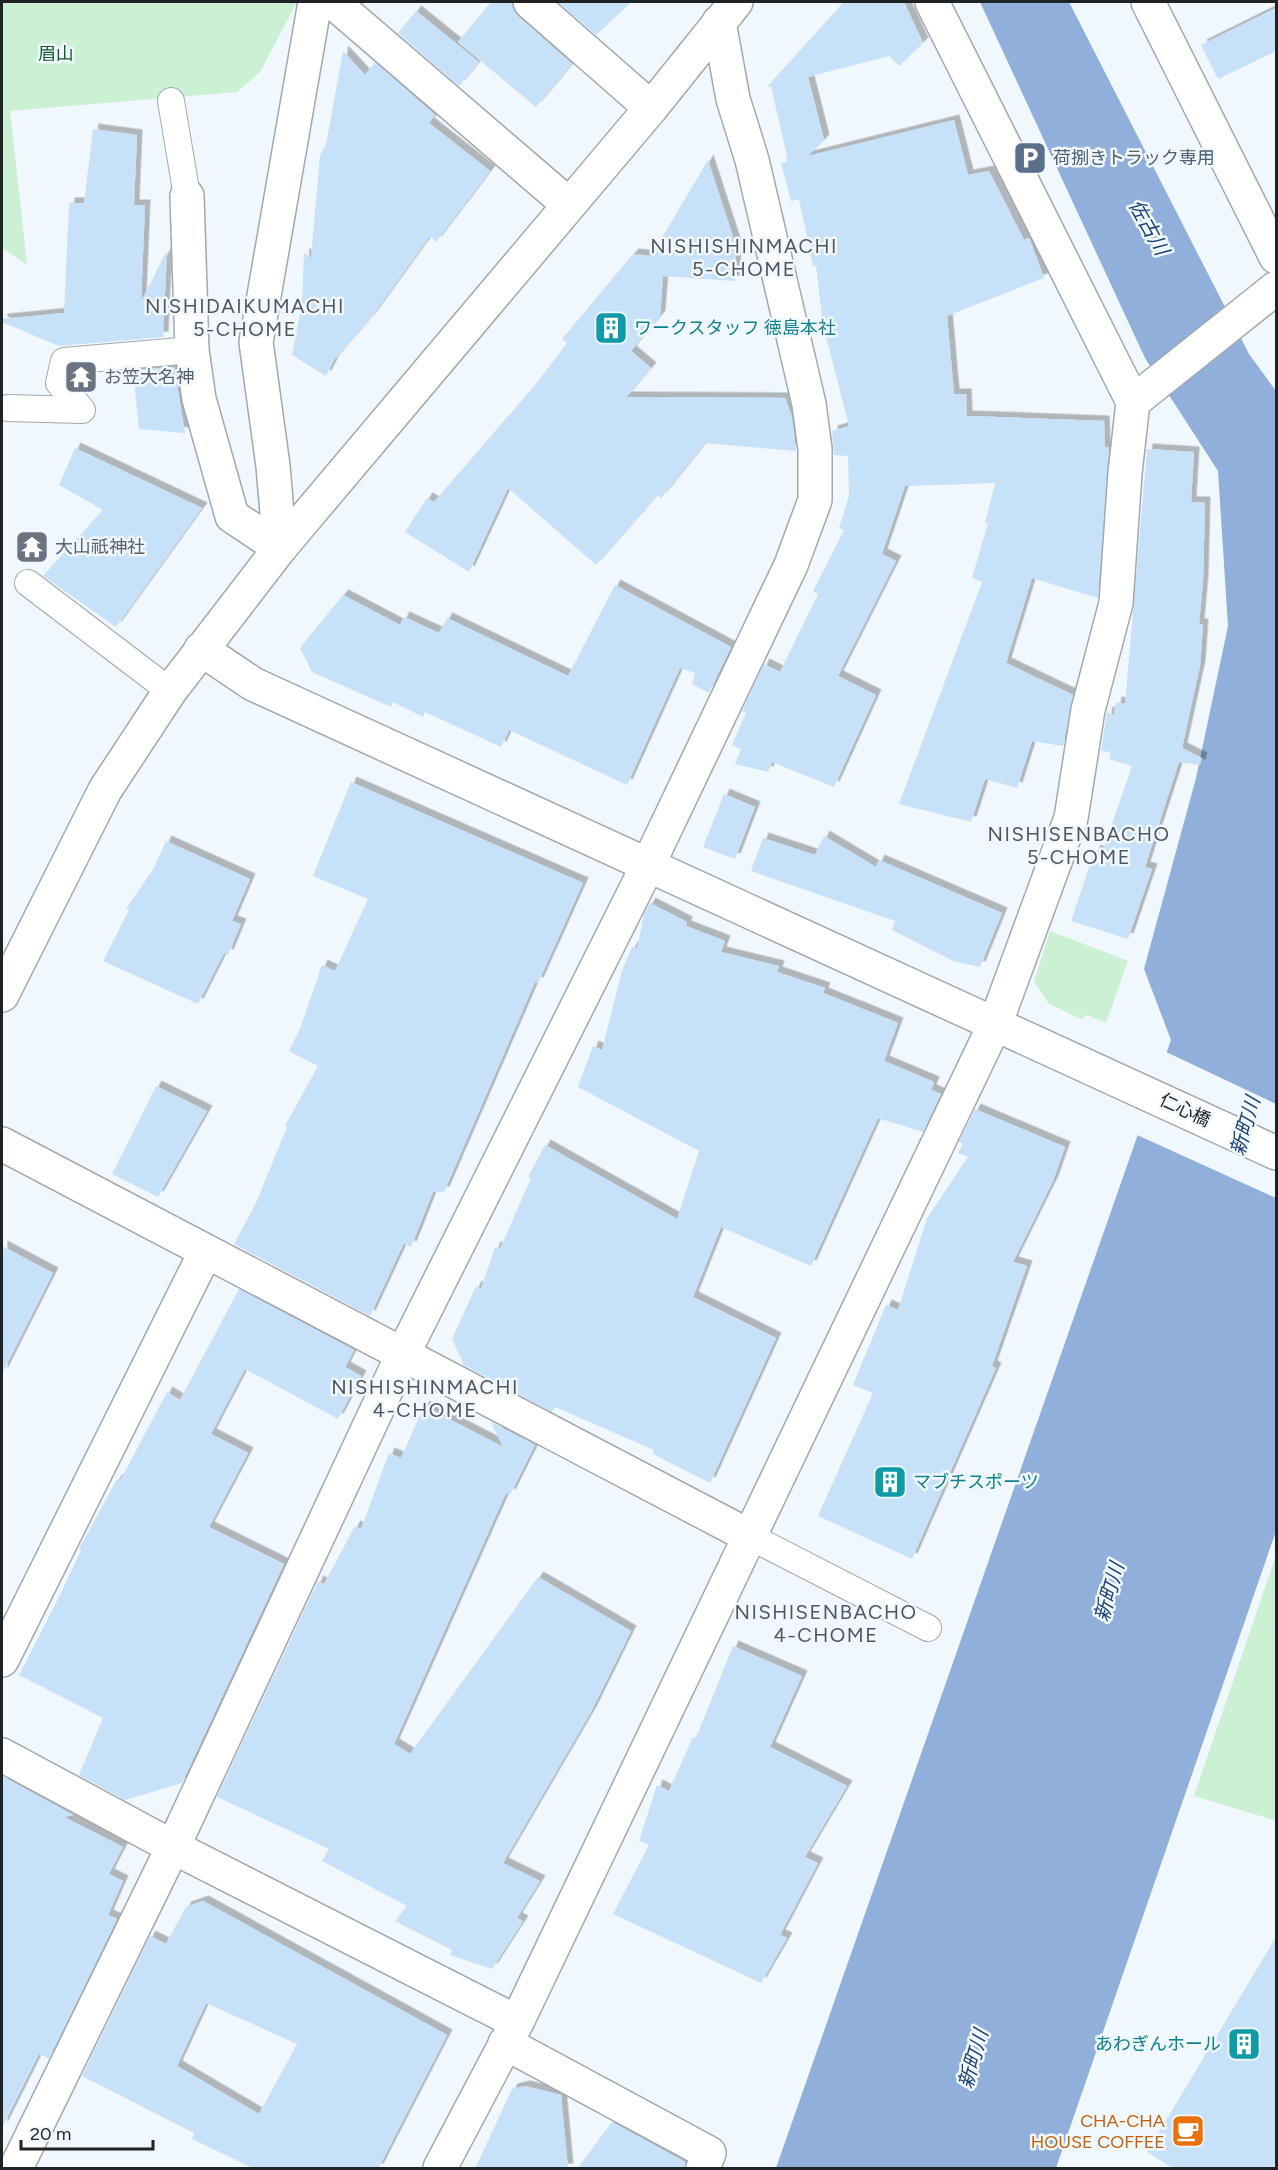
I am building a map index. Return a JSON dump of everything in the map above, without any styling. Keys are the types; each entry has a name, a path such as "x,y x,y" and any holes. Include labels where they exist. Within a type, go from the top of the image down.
{"street":[{"path":"279,548 273,465 256,342 315,2"},
{"path":"333,2 569,205"},
{"path":"530,2 651,108"},
{"path":"932,2 1142,395"},
{"path":"1148,2 1276,257"},
{"path":"2,995 105,790 170,691 279,548 651,108 724,8"},
{"path":"16,2169 173,1847 402,1356 648,866 791,565 815,500 815,449 809,404 752,160 733,99 724,8"},
{"path":"187,196 192,350 199,399 232,516 279,548"},
{"path":"440,2169 511,2033 996,1022 1071,818 1088,710 1116,603 1125,472 1142,395 1276,288"},
{"name":"仁心橋","path":"201,649 253,684 648,866 996,1022 1276,1153"},
{"path":"2,1144 402,1356 749,1536"},
{"path":"2,1659 207,1251"},
{"path":"2,1755 511,2033 709,2153 703,2169"}],"lane":[{"path":"171,101 187,196"},
{"path":"8,408 82,410 59,383 64,361 192,350"},
{"path":"28,583 170,691"},
{"path":"749,1536 928,1628"}],"green space":[{"name":"眉山","path":"2,2 297,2 260,72 237,92 10,111 27,265 2,248"},
{"path":"1050,931 1128,961 1106,1023 1087,1015 1081,1019 1049,1004 1034,982"},
{"path":"1276,1555 1276,1820 1274,1820 1194,1796"}],"water":[{"path":"980,2 1069,2 1249,354 1276,391 1276,1531 1056,2168 776,2168 1171,1040 1144,969 1196,778 1228,626 1218,471 1145,358"}],"pier":[{"path":"1164,1051 1276,1104 1276,1198 1135,1134"}],"building":[{"path":"491,2 512,2 518,16 572,64 536,107 458,42"},
{"path":"558,2 631,2 596,35"},
{"path":"844,2 904,2 923,43 899,66 889,56 808,77 824,140 808,156 954,120 968,175 989,171 1024,240 1029,238 1044,278 947,316 954,394 966,394 967,416 1104,421 1105,447 1109,447 1098,598 1032,578 1006,663 1073,695 1063,746 1032,741 1017,788 985,779 971,822 899,804 982,582 972,578 988,523 985,523 995,483 905,486 882,554 896,561 838,676 876,695 834,787 772,762 768,772 735,764 741,749 732,745 746,713 742,711 764,664 780,672 818,594 813,591 844,530 839,528 849,496 848,456 834,455 832,431 849,426 823,325 816,266 813,266 799,199 791,201 781,163 788,161 771,86 767,87"},
{"path":"1276,8 1276,51 1218,79 1201,45"},
{"path":"416,11 479,62 459,86 398,33"},
{"path":"343,51 365,75 375,62 435,115 429,123 490,171 436,242 430,236 372,316 334,360 326,376 292,355 302,303 304,253 311,258 320,155 326,145"},
{"path":"93,129 137,135 134,205 145,205 141,302 167,250 163,337 59,346 2,322 2,319 64,313 69,203 84,203"},
{"path":"708,160 736,246 735,281 663,276 660,316 631,351 651,368 626,397 785,398 792,417 796,451 705,443 661,498 657,495 596,565 508,488 469,572 405,532 427,498 434,502 536,384 567,343 562,339 633,254 651,256"},
{"path":"174,367 185,433 139,429 133,370"},
{"path":"75,448 202,508 116,627 43,576 103,510 59,485"},
{"path":"1147,449 1194,452 1191,502 1205,502 1203,581 1199,624 1203,624 1200,666 1182,748 1202,758 1200,765 1179,762 1145,867 1152,869 1128,939 1071,921 1095,850 1102,853 1132,766 1109,759 1111,752 1101,751 1107,712 1114,715 1116,702 1125,704"},
{"path":"615,585 731,647 709,693 692,684 695,673 680,668 627,785 509,730 501,747 425,712 423,717 393,702 391,707 312,672 300,648 343,595 400,625 404,617 439,633 447,618 568,676"},
{"path":"351,782 583,883 538,983 535,982 444,1192 433,1192 411,1247 404,1243 370,1316 234,1244 256,1203 287,1127 285,1126 318,1066 289,1051 300,1029 322,965 335,971 368,899 313,876"},
{"path":"724,794 755,807 735,859 703,847"},
{"path":"824,836 876,867 879,860 1002,913 980,967 953,961 892,930 895,921 751,871 763,838 815,855"},
{"path":"166,841 250,879 232,921 241,924 228,955 224,953 198,1004 103,961 129,910 126,909 154,868"},
{"path":"650,903 687,922 686,926 725,941 721,952 779,966 777,972 825,988 823,993 898,1023 884,1061 934,1082 931,1090 941,1094 923,1132 878,1118 811,1266 721,1227 693,1297 776,1338 710,1483 653,1454 654,1450 555,1407 552,1412 464,1365 452,1339 476,1286 481,1289 495,1247 500,1249 531,1178 528,1177 545,1145 677,1219 699,1151 578,1087 593,1046 602,1050 622,971 632,947 637,949 644,914"},
{"path":"156,1086 207,1111 158,1197 112,1174"},
{"path":"975,1109 1065,1147 1053,1181 1013,1262 1027,1266 992,1366 996,1368 912,1559 818,1516 873,1393 853,1385 886,1305 898,1310 927,1218 968,1157 958,1153 963,1144 959,1142"},
{"path":"2,1246 53,1273 2,1374"},
{"path":"239,1289 354,1350 345,1367 361,1376 338,1419 245,1369 211,1434 248,1453 209,1527 284,1564 182,1783 125,1800 79,1775 103,1718 19,1675 60,1595 81,1550 79,1549 117,1479 120,1481 167,1392 180,1400"},
{"path":"424,1406 503,1447 491,1422 535,1445 510,1495 506,1493 394,1744 410,1754 538,1577 631,1631 591,1712 503,1863 540,1881 517,1918 523,1921 492,1969 450,1955 452,1950 395,1921 407,1906 322,1861 329,1849 217,1797 318,1581 324,1584 355,1526 361,1529 389,1453 401,1458"},
{"path":"733,1646 802,1676 770,1747 847,1786 805,1857 818,1863 780,1935 787,1938 761,1983 613,1914 649,1845 639,1841 657,1785 669,1791 693,1737 696,1738"},
{"path":"2,1776 73,1815 64,1817 123,1847 109,1874 123,1881 108,1915 117,1919 49,2059 39,2054 2,2128"},
{"path":"203,1901 447,2035 378,2169 255,2169 192,2139 194,2133 82,2076 150,1936 166,1944 186,1907","holes":["206,2003 297,2044 259,2114 177,2066"]},
{"name":"あわぎんホール","path":"1276,1937 1276,2169 1174,2169 1147,2152"},
{"path":"525,2086 561,2095 568,2169 475,2169 512,2089"},
{"path":"612,2122 685,2162 685,2169 577,2169"}],"place":[{"name":"荷捌きトラック専用","path":"1030,158"},
{"name":"ワークスタッフ 徳島本社","path":"611,328"},
{"name":"お笠大名神","path":"81,377"},
{"name":"大山祇神社","path":"32,547"},
{"name":"マブチスポーツ","path":"890,1482"},
{"name":"あわぎんホール","path":"1244,2044"},
{"name":"CHA-CHA HOUSE COFFEE","path":"1188,2131"}],"district":[{"name":"NISHISHINMACHI 5-CHOME","path":"744,258"},
{"name":"NISHIDAIKUMACHI 5-CHOME","path":"245,318"},
{"name":"NISHISENBACHO 5-CHOME","path":"1079,846"},
{"name":"NISHISHINMACHI 4-CHOME","path":"425,1398"},
{"name":"NISHISENBACHO 4-CHOME","path":"826,1624"}],"water label":[{"name":"佐古川","path":"1149,227"},
{"name":"新町川","path":"1245,1126"},
{"name":"新町川","path":"1109,1592"},
{"name":"新町川","path":"973,2059"}]}
